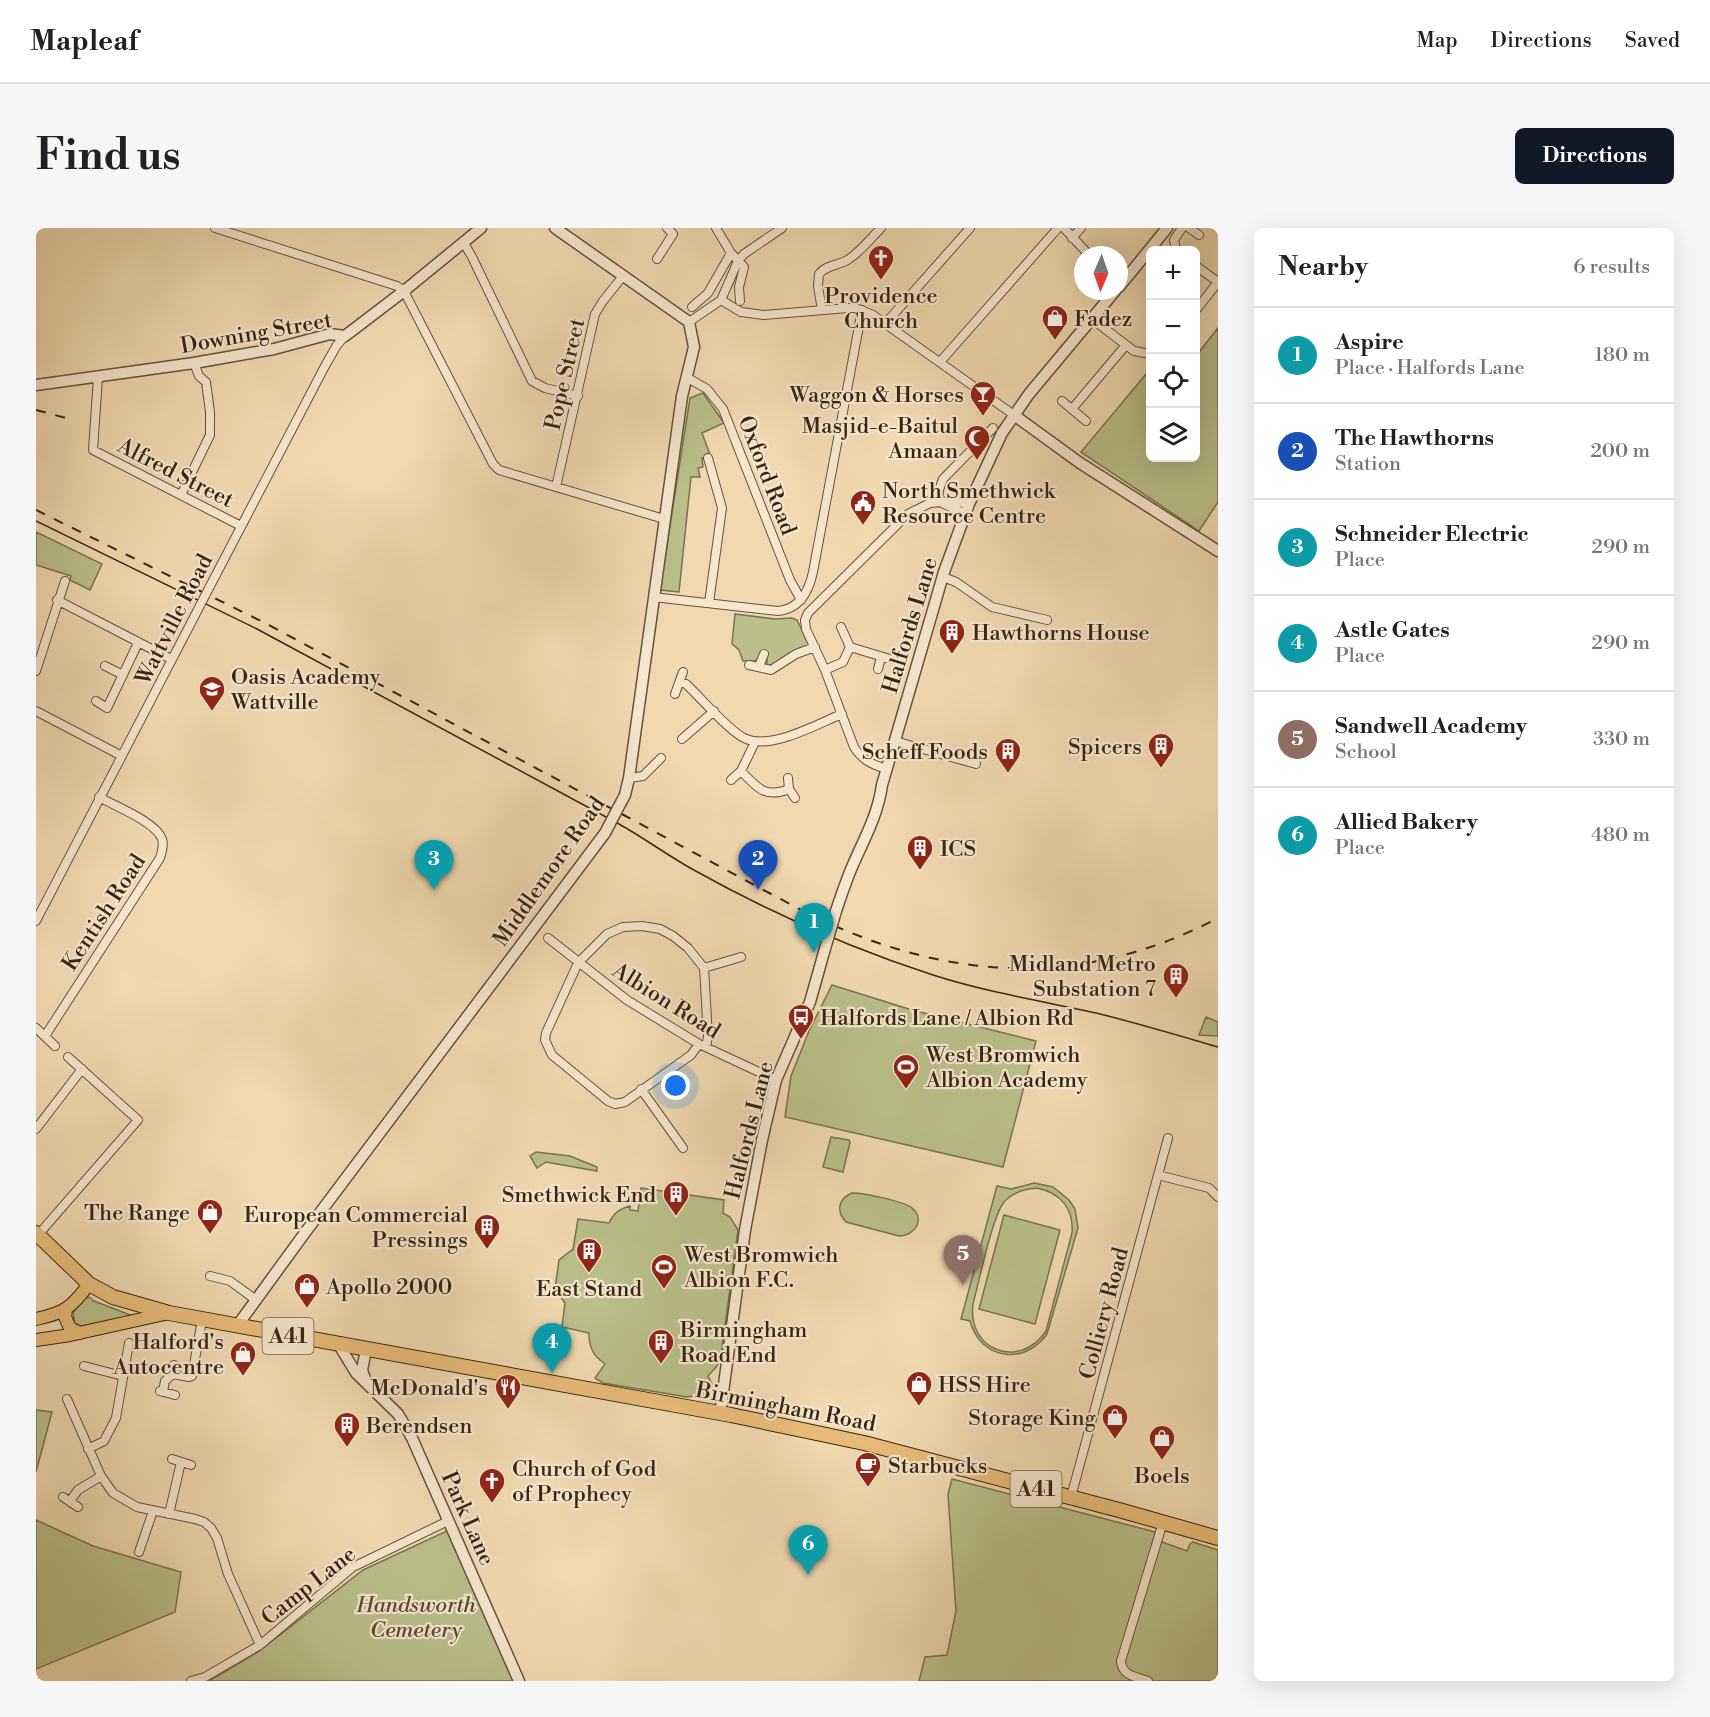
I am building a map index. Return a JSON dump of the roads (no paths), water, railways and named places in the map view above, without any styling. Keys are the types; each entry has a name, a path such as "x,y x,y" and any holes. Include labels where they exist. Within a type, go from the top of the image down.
{"highway":[{"name":"A41","path":"37,1234 89,1284 113,1297 169,1313 339,1345"},
{"name":"Birmingham Road","path":"339,1345 720,1414 902,1451 1218,1538"}],"main road":[{"path":"42,1317 66,1310 89,1284"},
{"path":"66,1310 65,1317 70,1328 80,1332"},
{"path":"41,1339 169,1313"},
{"path":"41,1339 54,1325 52,1320 42,1317"}],"street":[{"path":"215,228 398,286 404,291 493,464 499,470 664,519"},
{"name":"Downing Street","path":"36,385 194,363 274,349 330,334 345,336 481,228"},
{"path":"555,228 688,322 721,300 738,261 744,254 782,228"},
{"path":"657,259 673,234 667,228"},
{"path":"716,228 731,253 744,267 740,280 740,301"},
{"path":"822,310 818,286 819,274 827,267 852,258 881,228"},
{"path":"885,324 970,228"},
{"path":"940,362 1058,228"},
{"path":"1064,228 1080,246"},
{"path":"1072,238 1081,228"},
{"path":"1128,275 1167,228"},
{"path":"1175,246 1174,240 1182,228"},
{"path":"1189,228 1199,236"},
{"path":"464,243 532,381 545,388 578,396"},
{"path":"692,307 708,293 731,253"},
{"path":"1200,269 1218,282 1200,305"},
{"name":"Pope Street","path":"556,487 596,314 603,301 623,276"},
{"path":"721,300 741,312 750,314 764,315 848,308 862,310 873,315 1080,462 1218,551"},
{"name":"Halfords Lane","path":"720,1414 751,1196 776,1080 810,1002 836,911 879,805 882,785 943,577 967,509 1002,433 1041,378 1108,300"},
{"path":"653,597 778,611 794,606 801,600 810,586 813,572 862,310"},
{"path":"1092,319 1134,351 1146,353"},
{"name":"Middlemore Road","path":"237,1326 605,833 625,795 682,396 694,347 688,322"},
{"name":"Wattville Road","path":"36,921 331,356 345,336"},
{"path":"1072,409 1125,345"},
{"path":"181,495 210,435 206,382 199,376 194,363"},
{"name":"Alfred Street","path":"98,377 93,450 242,526"},
{"name":"Oxford Road","path":"686,377 707,388 726,415 790,580 801,600"},
{"path":"1062,401 1086,421"},
{"path":"938,502 943,479 983,444 993,428"},
{"path":"708,458 722,508 709,603"},
{"path":"700,472 711,469"},
{"path":"887,769 873,765 859,755 806,629 805,620 808,613 908,514 921,506 938,502 952,501 967,509"},
{"path":"943,577 956,582 992,607 1047,620"},
{"path":"36,671 65,581"},
{"path":"57,600 171,659"},
{"path":"841,627 850,647 885,658 878,669"},
{"path":"96,701 107,708 138,643"},
{"path":"764,654 754,666 771,670 796,654 815,647"},
{"path":"825,670 843,662 850,647"},
{"path":"105,666 123,675"},
{"path":"675,694 683,672"},
{"path":"680,682 686,684 733,731 755,742 782,738 842,714"},
{"path":"36,711 122,756"},
{"path":"682,739 714,711"},
{"path":"895,741 976,764"},
{"path":"731,780 741,771 755,742"},
{"path":"629,778 643,776 661,758"},
{"path":"741,771 764,792 771,793 789,789"},
{"path":"788,778 789,789 795,798"},
{"name":"Kentish Road","path":"45,1036 162,853 162,840 156,830 99,797"},
{"path":"642,926 660,929 688,948 704,968 708,1037 703,1046 625,1102 615,1104 608,1101 552,1055 547,1047 546,1033 578,963 607,934 622,927 642,926"},
{"name":"Albion Road","path":"548,938 627,1000 703,1046 776,1080"},
{"path":"704,968 741,957"},
{"path":"36,1028 54,1046"},
{"path":"37,1234 138,1120 68,1057"},
{"path":"36,1129 82,1069"},
{"path":"641,1089 683,1148"},
{"name":"Colliery Road","path":"1071,1497 1168,1138"},
{"path":"1158,1175 1209,1188 1218,1197"},
{"path":"210,1276 230,1281 256,1300"},
{"path":"175,1395 162,1392 165,1381 174,1370 189,1377 192,1376 202,1320"},
{"path":"88,1449 104,1441 116,1418 129,1343"},
{"name":"Park Lane","path":"339,1345 349,1364 398,1414 412,1438 519,1681"},
{"path":"366,1350 362,1370 366,1383"},
{"path":"84,1366 123,1376"},
{"path":"67,1399 88,1449 112,1493 137,1507 204,1522 211,1528 217,1538 228,1574 260,1645"},
{"path":"169,1514 176,1461 191,1465"},
{"path":"78,1507 67,1499 101,1476"},
{"path":"138,1552 145,1543 153,1510"},
{"name":"Camp Lane","path":"192,1681 205,1677 260,1645 353,1568 448,1521"},
{"path":"1148,1681 1126,1674 1121,1661 1163,1522"}],"tram line":[{"path":"36,521 257,629 619,824 721,885 810,928 871,953 953,981 1096,1013 1218,1047"}],"railway":[{"path":"36,410 66,418"},
{"path":"36,510 265,623 801,910 853,933 905,951 956,963 1008,968 1060,966 1113,958 1165,942 1218,918"}],"place":[{"name":"Providence Church","path":"881,281"},
{"name":"Fadez","path":"1055,341"},
{"name":"Waggon & Horses","path":"983,417"},
{"name":"Masjid-e-Baitul Amaan","path":"977,461"},
{"name":"North Smethwick Resource Centre","path":"863,526"},
{"name":"Hawthorns House","path":"952,655"},
{"name":"Oasis Academy Wattville","path":"212,712"},
{"name":"Spicers","path":"1161,769"},
{"name":"Scheff Foods","path":"1008,774"},
{"name":"ICS","path":"920,871"},
{"name":"Schneider Electric","path":"434,890"},
{"name":"The Hawthorns","path":"758,890"},
{"name":"Aspire","path":"814,953"},
{"name":"Midland Metro Substation 7","path":"1176,999"},
{"name":"Halfords Lane / Albion Rd","path":"801,1040"},
{"name":"West Bromwich Albion Academy","path":"906,1090"},
{"name":"Smethwick End","path":"676,1217"},
{"name":"The Range","path":"210,1235"},
{"name":"European Commercial Pressings","path":"487,1250"},
{"name":"East Stand","path":"589,1274"},
{"name":"Sandwell Academy","path":"963,1285"},
{"name":"West Bromwich Albion F.C.","path":"664,1290"},
{"name":"Apollo 2000","path":"307,1309"},
{"name":"Birmingham Road End","path":"661,1365"},
{"name":"Astle Gates","path":"552,1373"},
{"name":"Halford's Autocentre","path":"243,1377"},
{"name":"HSS Hire","path":"919,1407"},
{"name":"McDonald's","path":"508,1410"},
{"name":"Storage King","path":"1115,1440"},
{"name":"Berendsen","path":"347,1448"},
{"name":"Boels","path":"1162,1461"},
{"name":"Starbucks","path":"868,1488"},
{"name":"Church of God of Prophecy","path":"492,1504"},
{"name":"Allied Bakery","path":"808,1575"}],"park label":[{"name":"Handsworth Cemetery","path":"416,1616"}]}
